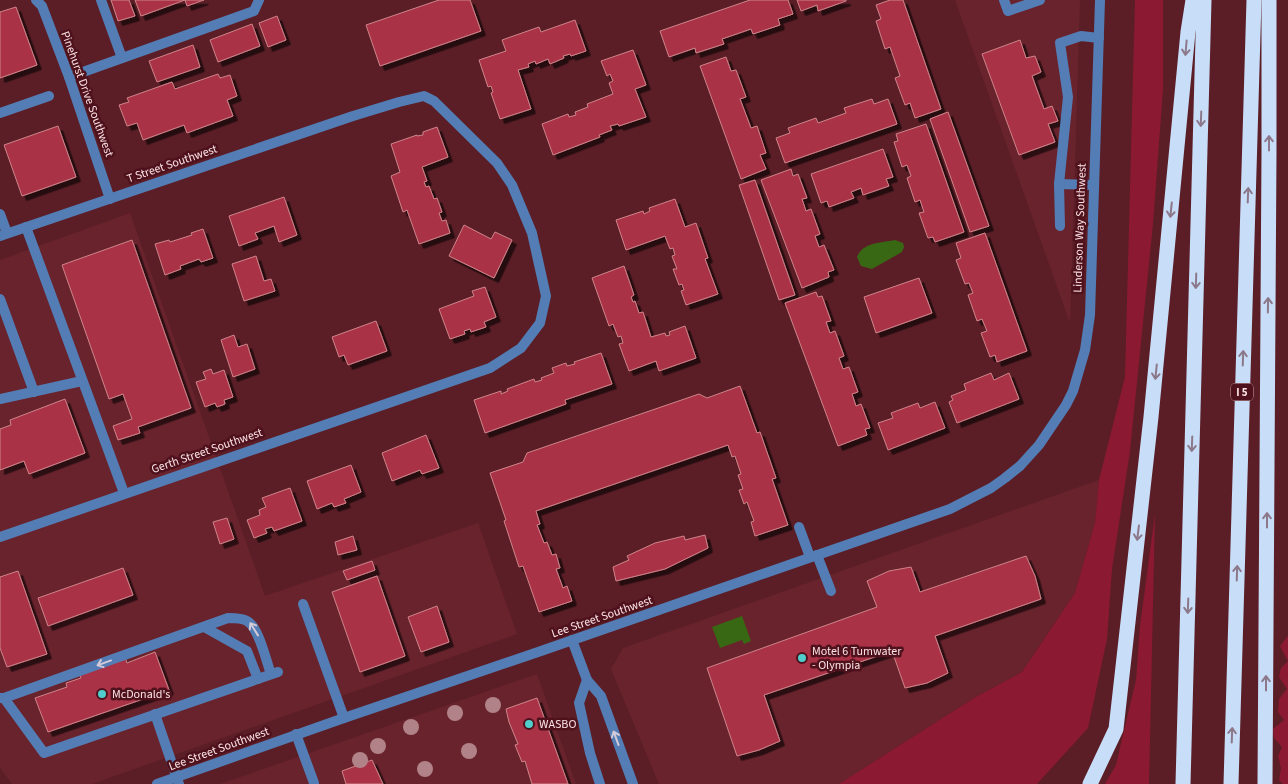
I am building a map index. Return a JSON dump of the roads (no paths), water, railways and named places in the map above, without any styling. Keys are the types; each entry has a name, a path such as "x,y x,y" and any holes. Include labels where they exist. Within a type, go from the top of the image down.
{"highway":[{"path":"1090,784 1116,729 1151,417 1188,32 1193,0"},
{"path":"1183,784 1204,0"},
{"name":"I 5","path":"1231,784 1254,0"},
{"path":"1266,784 1268,0"}],"street":[{"name":"Pinehurst Drive Southwest","path":"36,0 42,6 69,77 110,198"},
{"path":"101,0 122,58"},
{"path":"69,77 254,11 260,0"},
{"path":"1004,0 1008,11 1040,0"},
{"name":"Linderson Way Southwest","path":"1040,445 1073,391 1085,350 1090,315 1100,0"},
{"path":"1060,226 1059,184 1068,98 1060,43 1081,36 1099,38"},
{"path":"0,113 48,96"},
{"name":"T Street Southwest","path":"3,234 353,116 424,96 434,101 497,163 512,185 532,233 546,296 540,323 521,348 490,368 423,390"},
{"path":"1059,184 1094,185"},
{"path":"0,214 3,234"},
{"path":"26,227 124,493"},
{"path":"0,299 34,392"},
{"path":"0,399 82,381"},
{"name":"Gerth Street Southwest","path":"0,537 423,390"},
{"name":"Lee Street Southwest","path":"157,784 178,781 296,734 950,509 991,488 1020,466 1040,445"},
{"path":"799,527 831,591"},
{"path":"303,604 344,718"},
{"path":"228,618 248,621 256,631 274,673 258,679 44,753 2,698 228,618"},
{"path":"204,627 247,651 258,679"},
{"path":"572,640 587,680 601,696 633,784"},
{"path":"587,680 579,703 590,753 600,784"},
{"path":"155,714 178,781"},
{"path":"296,734 314,783"}],"place":[{"name":"Motel 6 Tumwater - Olympia","path":"802,658"},
{"name":"McDonald's","path":"102,694"},
{"name":"WASBO","path":"529,724"}]}
